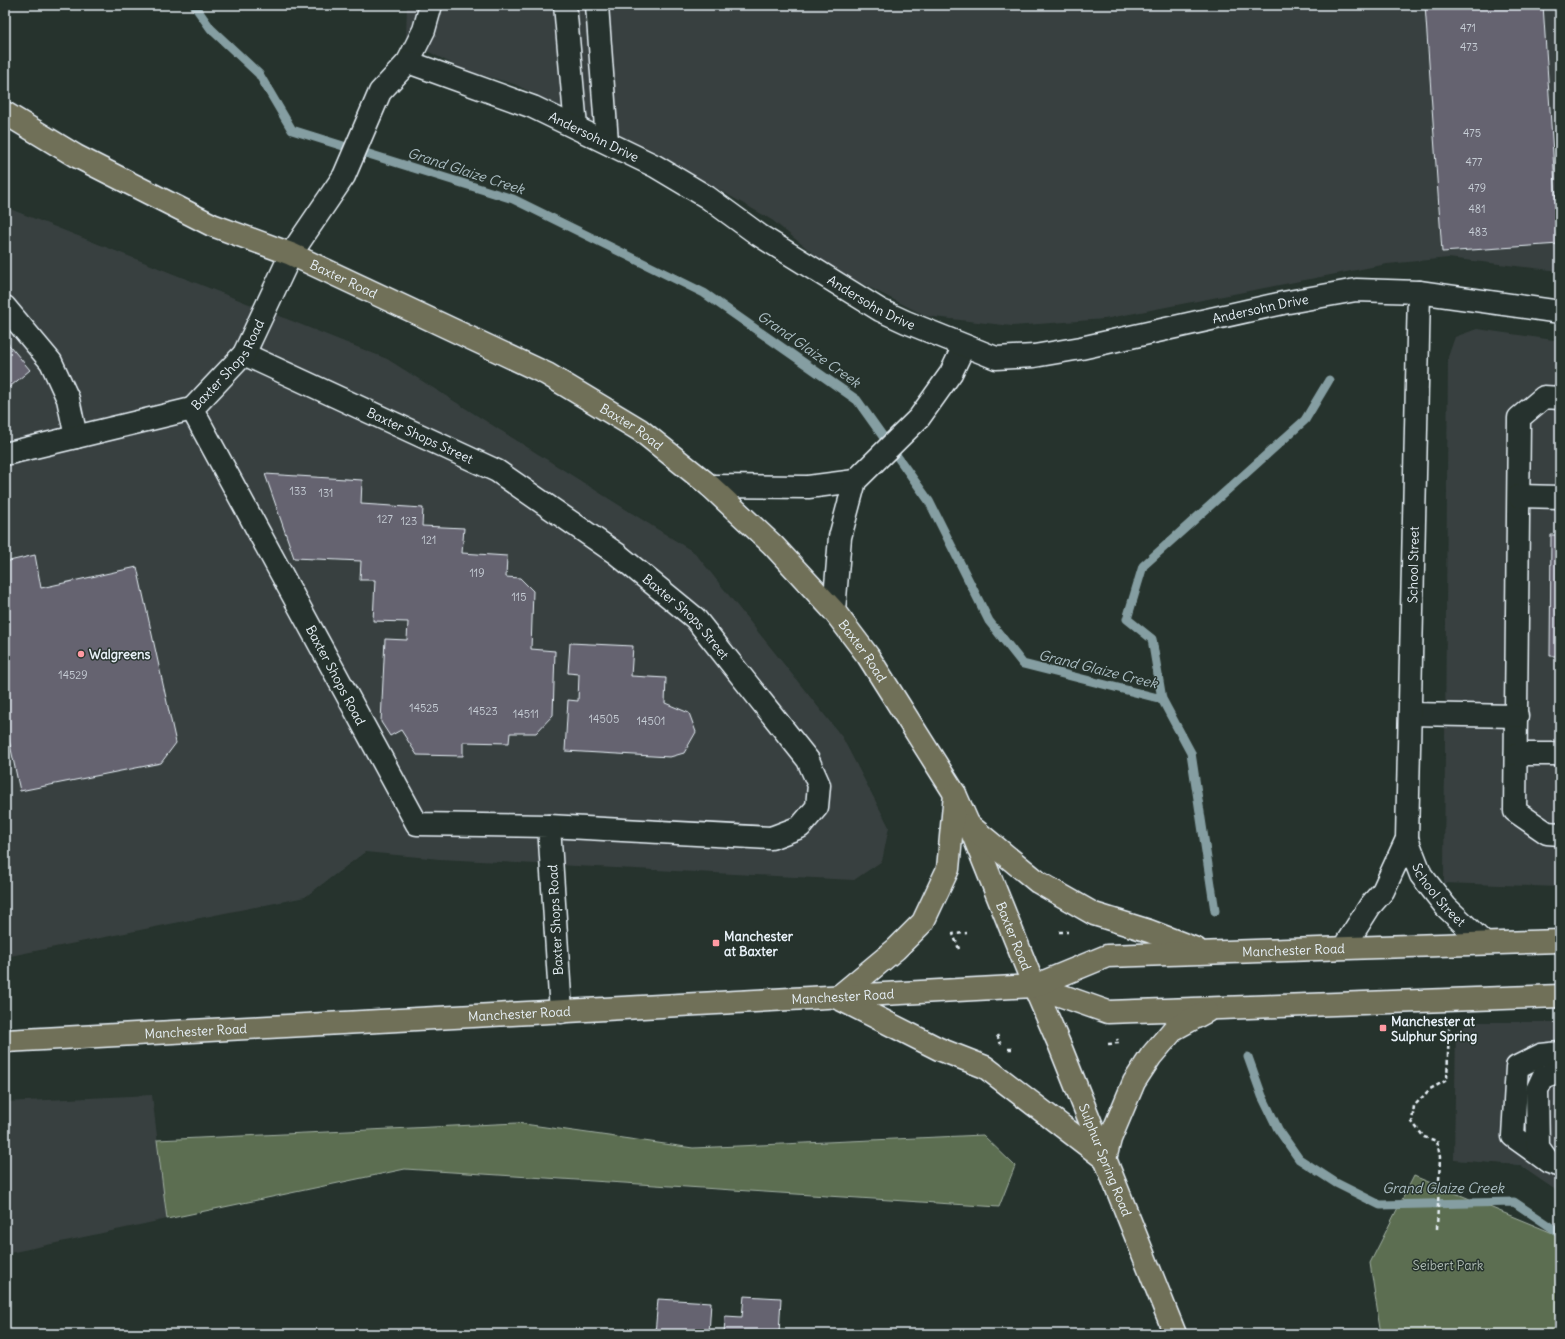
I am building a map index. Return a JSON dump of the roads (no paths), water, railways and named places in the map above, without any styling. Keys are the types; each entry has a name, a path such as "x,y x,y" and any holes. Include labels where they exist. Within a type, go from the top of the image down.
{"main road":[{"name":"Baxter Road","path":"5,113 76,156 212,226 291,254 547,374 640,430 710,486 773,545 834,611 868,656 955,794 1034,986"},
{"path":"955,794 948,869 923,922 896,949 837,998 939,1049 985,1067 1105,1159 1110,1139 1134,1082 1151,1056 1174,1029 1210,1009"},
{"path":"969,826 1038,882 1094,914 1149,931 1206,953"},
{"name":"Manchester Road","path":"5,1041 837,998 1034,986 1107,956 1483,942 1560,941"},
{"name":"Manchester Road","path":"1034,986 1108,1012 1560,996"},
{"name":"Sulphur Spring Road","path":"1034,986 1060,1046 1175,1334"}],"street":[{"path":"291,254 344,176 380,92 408,62 424,30 431,5"},
{"path":"565,5 576,128"},
{"path":"597,5 607,142"},
{"name":"Andersohn Drive","path":"408,62 533,107 655,166 707,197 759,235 880,310 996,358 1034,356 1081,348 1283,303 1356,290 1419,292 1560,312"},
{"name":"Baxter Shops Road","path":"291,254 244,354 192,409 417,824 549,826 561,1012"},
{"name":"School Street","path":"1344,947 1370,906 1383,891 1407,839 1419,292"},
{"path":"5,306 50,362 68,399 76,437"},
{"path":"834,611 840,537 855,481 919,418 951,373 964,346"},
{"name":"Baxter Shops Street","path":"244,354 497,470 617,554 695,618 808,760 819,785 817,807 800,826 771,838 549,826"},
{"path":"1560,398 1544,397 1519,418 1515,811 1547,833 1560,834"},
{"path":"5,454 192,409"},
{"path":"710,486 808,487 855,481"},
{"path":"1519,496 1560,497"},
{"path":"1410,714 1517,716"},
{"path":"1516,754 1560,754"},
{"name":"School Street","path":"1407,839 1422,875 1446,907 1483,942"},
{"path":"1554,1164 1513,1136 1517,1067 1541,1054 1560,1053"},
{"path":"1554,1164 1538,1147 1537,1090 1542,1077 1560,1070"}],"waterway":[{"name":"Grand Glaize Creek","path":"194,5 211,29 259,74 292,130 513,199 704,293 857,400 929,501 989,621 1023,664 1162,699 1191,753 1215,911"},
{"path":"1162,699 1152,639 1127,619 1143,566 1305,420 1329,380"},
{"name":"Grand Glaize Creek","path":"1248,1057 1262,1096 1278,1129 1299,1159 1336,1183 1380,1205 1514,1202 1560,1233"}],"place":[{"name":"Walgreens","path":"81,654"},
{"name":"Manchester at Baxter","path":"716,943"},
{"name":"Manchester at Sulphur Spring","path":"1383,1028"}],"park label":[{"name":"Seibert Park","path":"1448,1265"}]}
